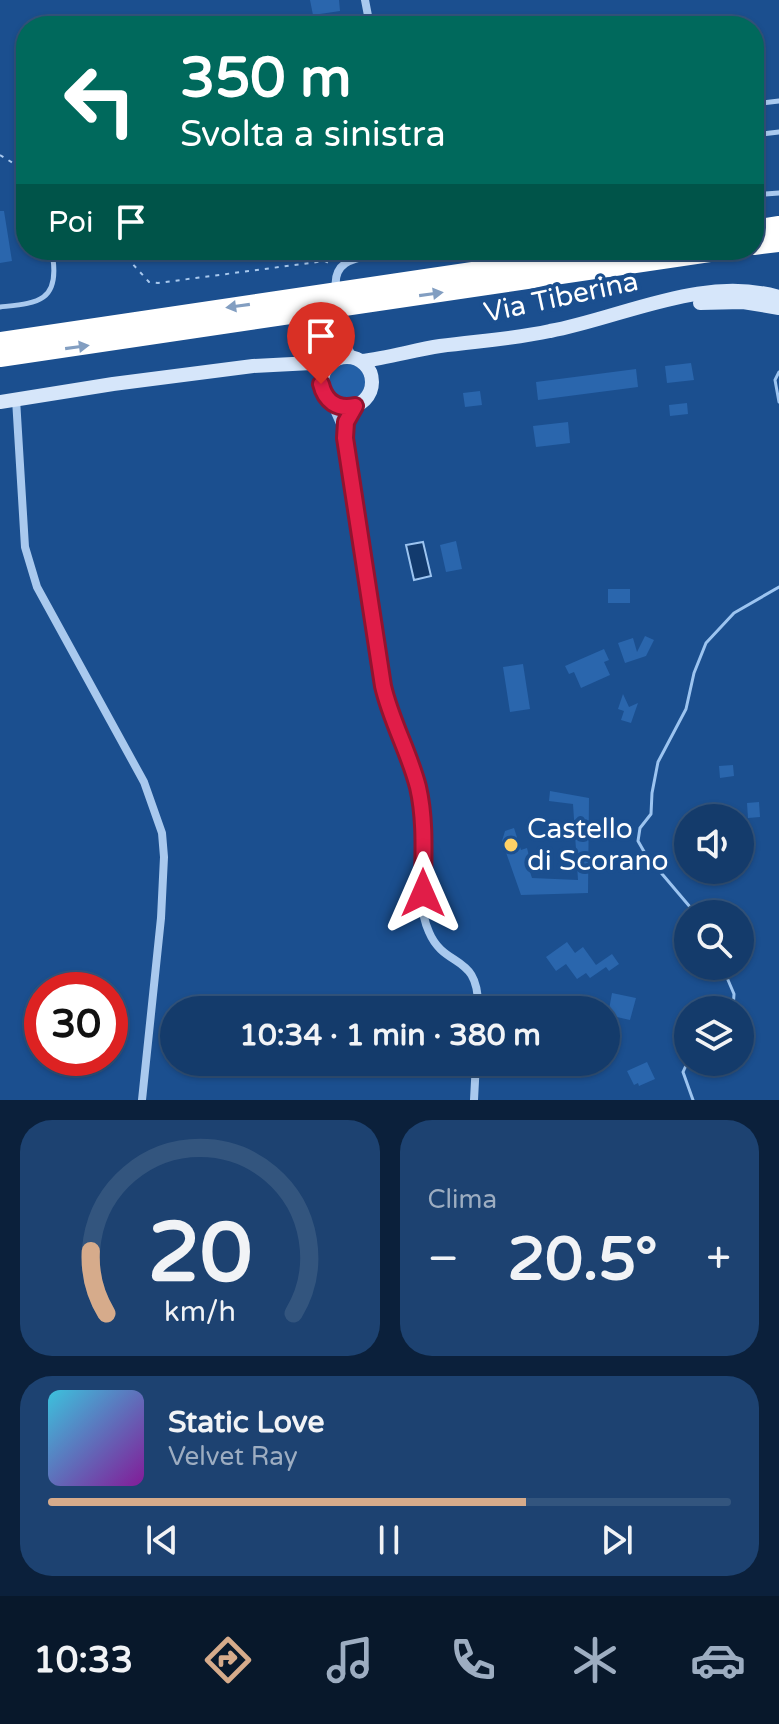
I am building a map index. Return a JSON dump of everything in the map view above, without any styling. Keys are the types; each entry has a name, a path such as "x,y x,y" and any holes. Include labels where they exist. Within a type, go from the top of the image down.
{"highway":[{"path":"352,298 559,260"},
{"path":"0,341 651,260"},
{"path":"0,358 317,303"}],"main road":[{"name":"Via Tiberina","path":"281,365 401,355 435,347 547,332 699,294 754,292 779,297"},
{"path":"601,320 710,302 754,303 779,308"},
{"path":"0,402 113,384 281,365 321,384 330,401 342,407 355,406 367,398 381,370 401,355"},
{"path":"321,384 326,368 346,360 370,372 372,385"}],"street":[{"path":"346,360 335,278 339,267 351,260"},
{"path":"342,338 346,360"},
{"path":"16,399 25,547 29,566 144,782 162,833 161,918 142,1100"},
{"path":"330,401 345,438"},
{"path":"355,406 346,422 345,438 383,686 423,810 426,924 437,944 475,978 478,996"},
{"path":"474,1100 475,1076"}],"lane":[{"path":"0,307 33,303 44,298 54,278 53,260"}],"path":[{"path":"129,260 149,282 158,283 325,261 339,267"}],"shaded area":[{"path":"347,364 359,370 365,382 359,394 347,400 335,394 329,382 335,370"},
{"path":"423,542 431,576 414,580 406,545"}],"building":[{"path":"310,0 339,0 340,11 313,15"},
{"path":"0,211 4,211 12,261 0,263"},
{"path":"691,363 694,380 667,383 665,366"},
{"path":"636,369 638,387 538,400 536,382"},
{"path":"480,391 482,405 465,407 463,393"},
{"path":"687,403 688,414 670,416 669,405"},
{"path":"568,422 570,443 536,447 533,426"},
{"path":"456,541 462,569 446,572 440,545"},
{"path":"608,589 630,589 630,603 608,603"},
{"path":"645,636 654,640 646,656 625,663 618,643 633,638 637,652"},
{"path":"604,649 609,660 604,662 610,675 581,688 574,672 569,674 565,666"},
{"path":"523,664 530,709 510,712 503,667"},
{"path":"623,694 629,707 638,703 631,723 621,720 624,711 618,709"},
{"path":"733,765 734,776 720,778 719,766"},
{"name":"Castello di Scorano","path":"550,791 589,798 588,893 521,895 502,841 505,831 514,828 521,850 527,848 530,860 526,860 532,878 578,880 573,804 549,801"},
{"path":"759,802 760,817 754,818 754,804 747,803"},
{"path":"567,942 575,953 583,947 596,965 612,954 619,964 609,971 606,967 590,978 586,973 577,979 566,964 556,971 546,957"},
{"path":"612,993 636,998 630,1020 620,1018 620,996 611,996"},
{"path":"647,1062 655,1079 634,1085 627,1071"}],"waterway":[{"path":"779,372 775,380 779,402"},
{"path":"684,900 638,841 640,828 651,814 658,762 686,709 694,673 706,643 734,613 779,587"},
{"path":"728,980 734,996"},
{"path":"684,1076 693,1100"}],"place":[{"name":"Castello di Scorano","path":"511,845"}],"route":[{"path":"321,384 325,396 335,405 355,406 346,422 345,438 383,686 423,810 423,893"}]}
